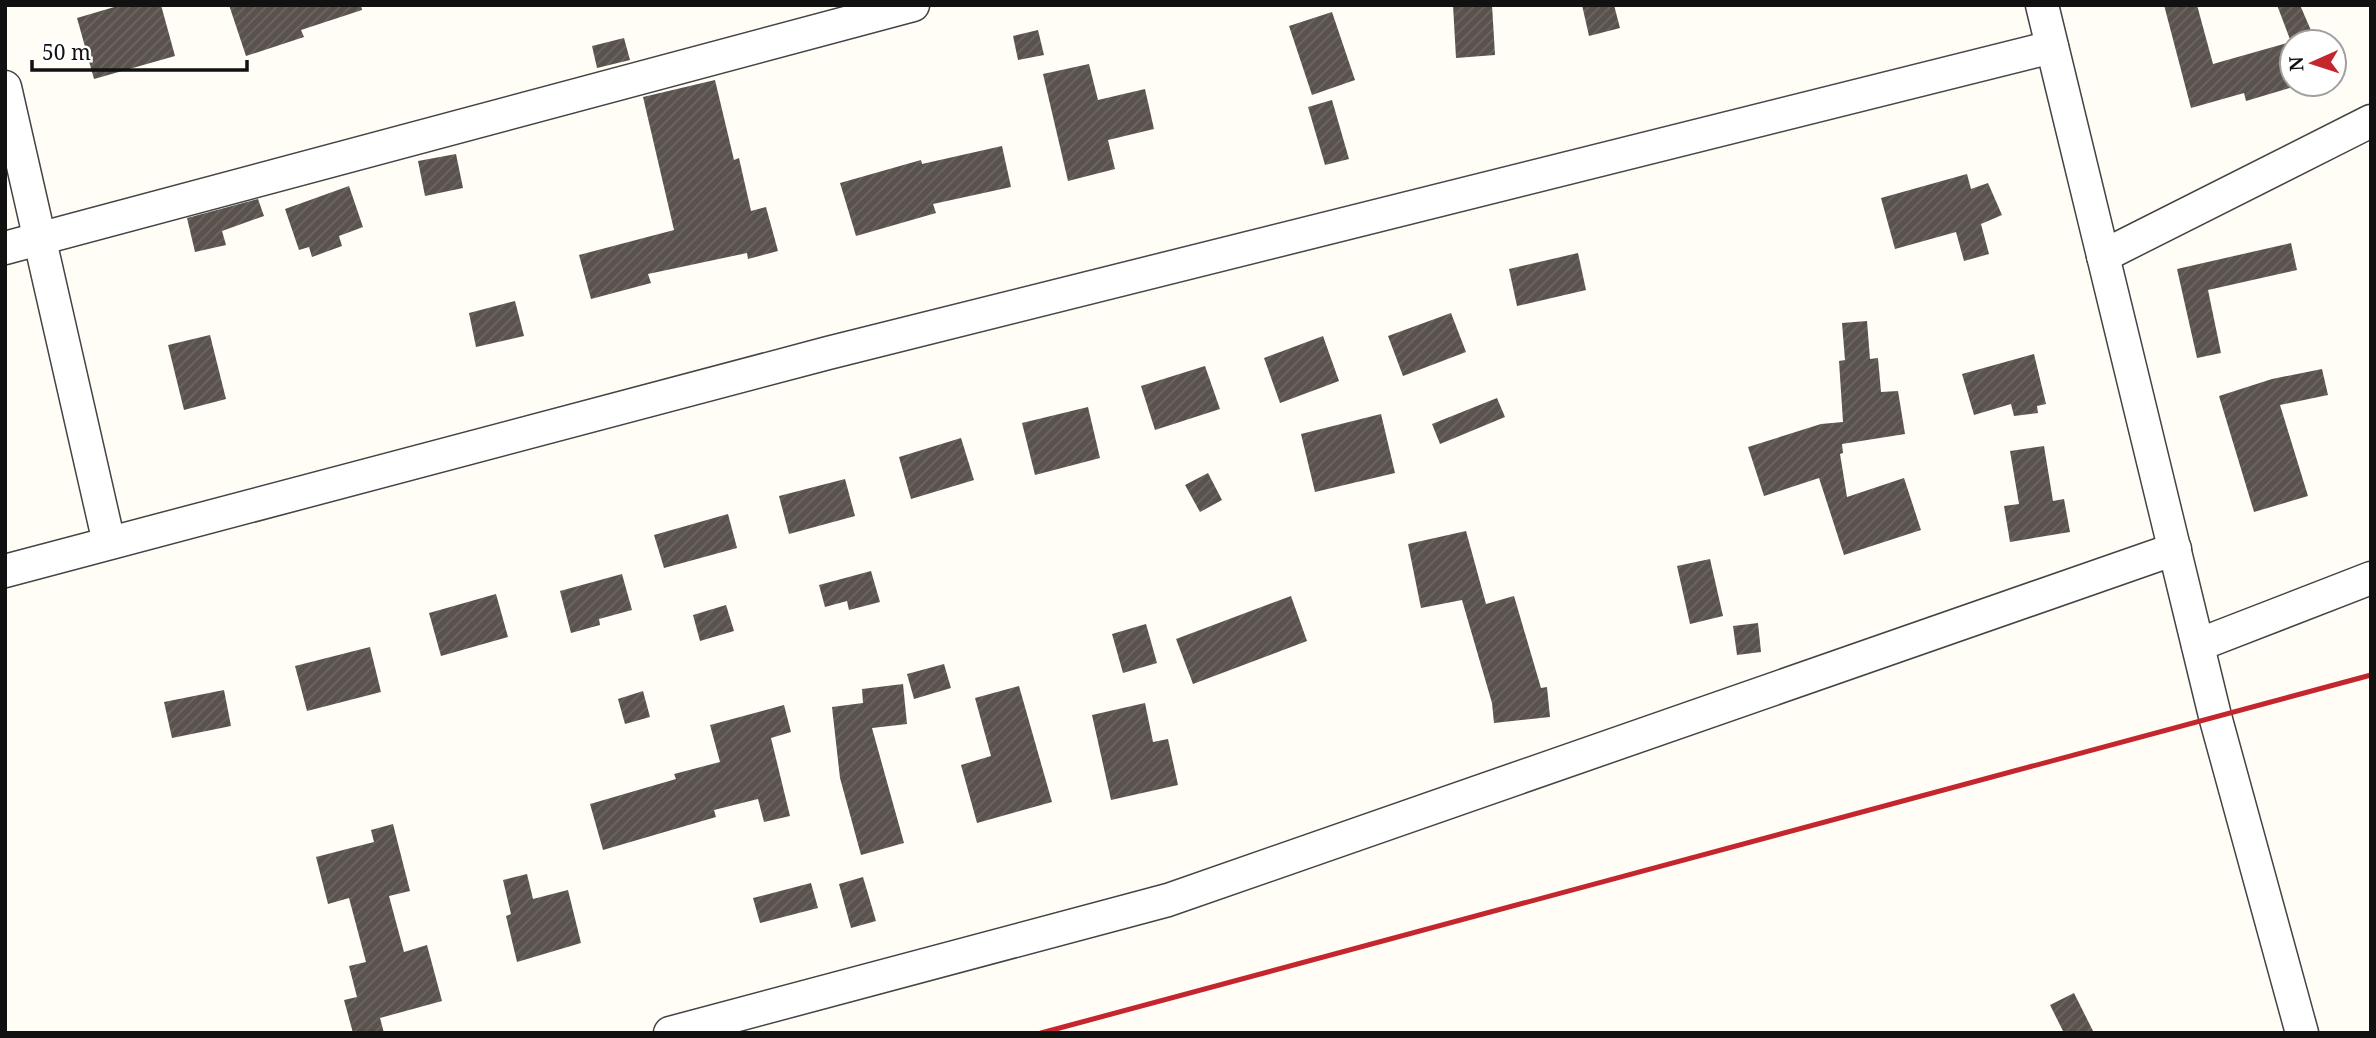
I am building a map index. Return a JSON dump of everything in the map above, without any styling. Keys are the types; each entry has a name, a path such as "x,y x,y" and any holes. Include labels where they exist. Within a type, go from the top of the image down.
{"street":[{"path":"5,248 914,5"},
{"path":"2042,5 2198,645 2302,1033"},
{"path":"5,571 828,353 2052,47"},
{"path":"5,87 108,543"},
{"path":"2103,256 2371,121"},
{"path":"670,1033 1168,900 2175,549"},
{"path":"2198,645 2371,578"}],"building":[{"path":"121,5 161,5 175,56 94,79 77,18"},
{"path":"229,5 361,5 362,10 301,30 304,37 246,56"},
{"path":"1453,5 1492,5 1495,55 1456,58"},
{"path":"1582,5 1614,5 1620,28 1589,36"},
{"path":"2164,5 2197,5 2213,64 2278,46 2278,91 2246,101 2244,93 2191,108"},
{"path":"2277,5 2300,5 2310,28 2286,28"},
{"path":"1332,12 1355,80 1312,95 1289,26"},
{"path":"1038,30 1044,55 1018,60 1013,36"},
{"path":"624,38 630,60 597,68 592,46"},
{"path":"1089,64 1098,100 1145,89 1154,129 1108,140 1115,169 1068,181 1043,74"},
{"path":"715,80 734,160 739,158 751,211 766,207 778,251 748,259 747,253 648,274 651,283 591,299 579,255 674,230 643,97"},
{"path":"1332,100 1349,159 1325,165 1308,107"},
{"path":"1002,146 1011,187 933,204 936,213 856,236 840,183 921,160 922,164"},
{"path":"456,154 463,188 425,196 418,161"},
{"path":"1967,174 1971,189 1988,183 2002,215 1981,224 1989,254 1964,261 1956,232 1895,249 1881,198"},
{"path":"349,186 363,227 339,236 342,246 312,257 309,247 299,250 285,209"},
{"path":"258,199 264,216 222,231 226,245 195,252 187,218"},
{"path":"2291,243 2297,270 2208,290 2221,353 2197,358 2177,269"},
{"path":"1578,253 1586,290 1517,306 1509,269"},
{"path":"515,301 524,336 476,347 469,313"},
{"path":"1451,313 1466,352 1403,376 1388,336"},
{"path":"1867,321 1870,359 1878,358 1881,392 1898,391 1905,434 1842,444 1843,453 1840,454 1847,497 1904,478 1921,530 1844,555 1819,478 1764,496 1748,447 1821,424 1843,422 1839,361 1845,360 1842,323"},
{"path":"210,335 226,399 184,410 168,345"},
{"path":"1323,336 1339,381 1280,403 1264,358"},
{"path":"2034,354 2046,404 2037,406 2038,413 2014,416 2011,404 1974,415 1962,374"},
{"path":"1205,366 1220,409 1155,430 1141,386"},
{"path":"2322,369 2328,395 2280,405 2308,496 2254,512 2219,396 2272,379"},
{"path":"1497,398 1505,417 1440,444 1432,424"},
{"path":"1088,407 1100,458 1035,475 1022,423"},
{"path":"1381,414 1395,473 1315,492 1301,434"},
{"path":"961,438 974,480 911,499 899,457"},
{"path":"2044,446 2053,501 2064,499 2070,532 2010,542 2004,506 2019,504 2010,451"},
{"path":"1208,473 1222,500 1200,512 1185,485"},
{"path":"845,479 855,516 789,534 779,496"},
{"path":"728,514 737,548 664,568 654,535"},
{"path":"1466,531 1486,604 1514,596 1541,688 1547,687 1550,717 1494,723 1492,703 1462,600 1421,608 1408,544"},
{"path":"1710,559 1723,616 1690,624 1677,566"},
{"path":"871,571 880,602 849,610 847,601 825,607 819,585"},
{"path":"622,574 632,610 599,619 600,625 571,633 560,591"},
{"path":"496,594 508,637 441,656 429,613"},
{"path":"1291,596 1307,641 1193,684 1176,639"},
{"path":"726,605 734,631 700,641 693,615"},
{"path":"1758,623 1761,652 1737,655 1733,626"},
{"path":"1146,624 1157,663 1123,673 1112,634"},
{"path":"370,647 381,692 307,711 295,666"},
{"path":"944,664 951,688 914,699 907,674"},
{"path":"903,684 907,724 872,728 904,843 861,855 840,778 832,707 863,703 862,689"},
{"path":"1019,686 1052,802 977,823 961,765 991,756 975,698"},
{"path":"224,690 231,726 172,738 164,702"},
{"path":"643,691 650,717 625,724 618,699"},
{"path":"1145,703 1153,742 1168,739 1178,785 1111,800 1092,715"},
{"path":"784,705 791,732 771,738 790,816 764,822 758,799 714,810 716,817 603,850 590,804 676,779 674,774 720,762 710,725"},
{"path":"393,824 410,891 389,896 404,952 427,945 442,1001 380,1018 384,1033 353,1033 344,1000 357,997 349,966 366,962 349,898 328,904 316,857 374,842 371,830"},
{"path":"527,874 533,899 568,890 581,943 517,962 506,916 511,914 503,880"},
{"path":"863,877 876,921 851,928 839,884"},
{"path":"811,883 818,908 760,923 753,898"},
{"path":"2074,993 2094,1033 2064,1033 2050,1005"}],"railway":[{"path":"1041,1033 2371,675"}]}
